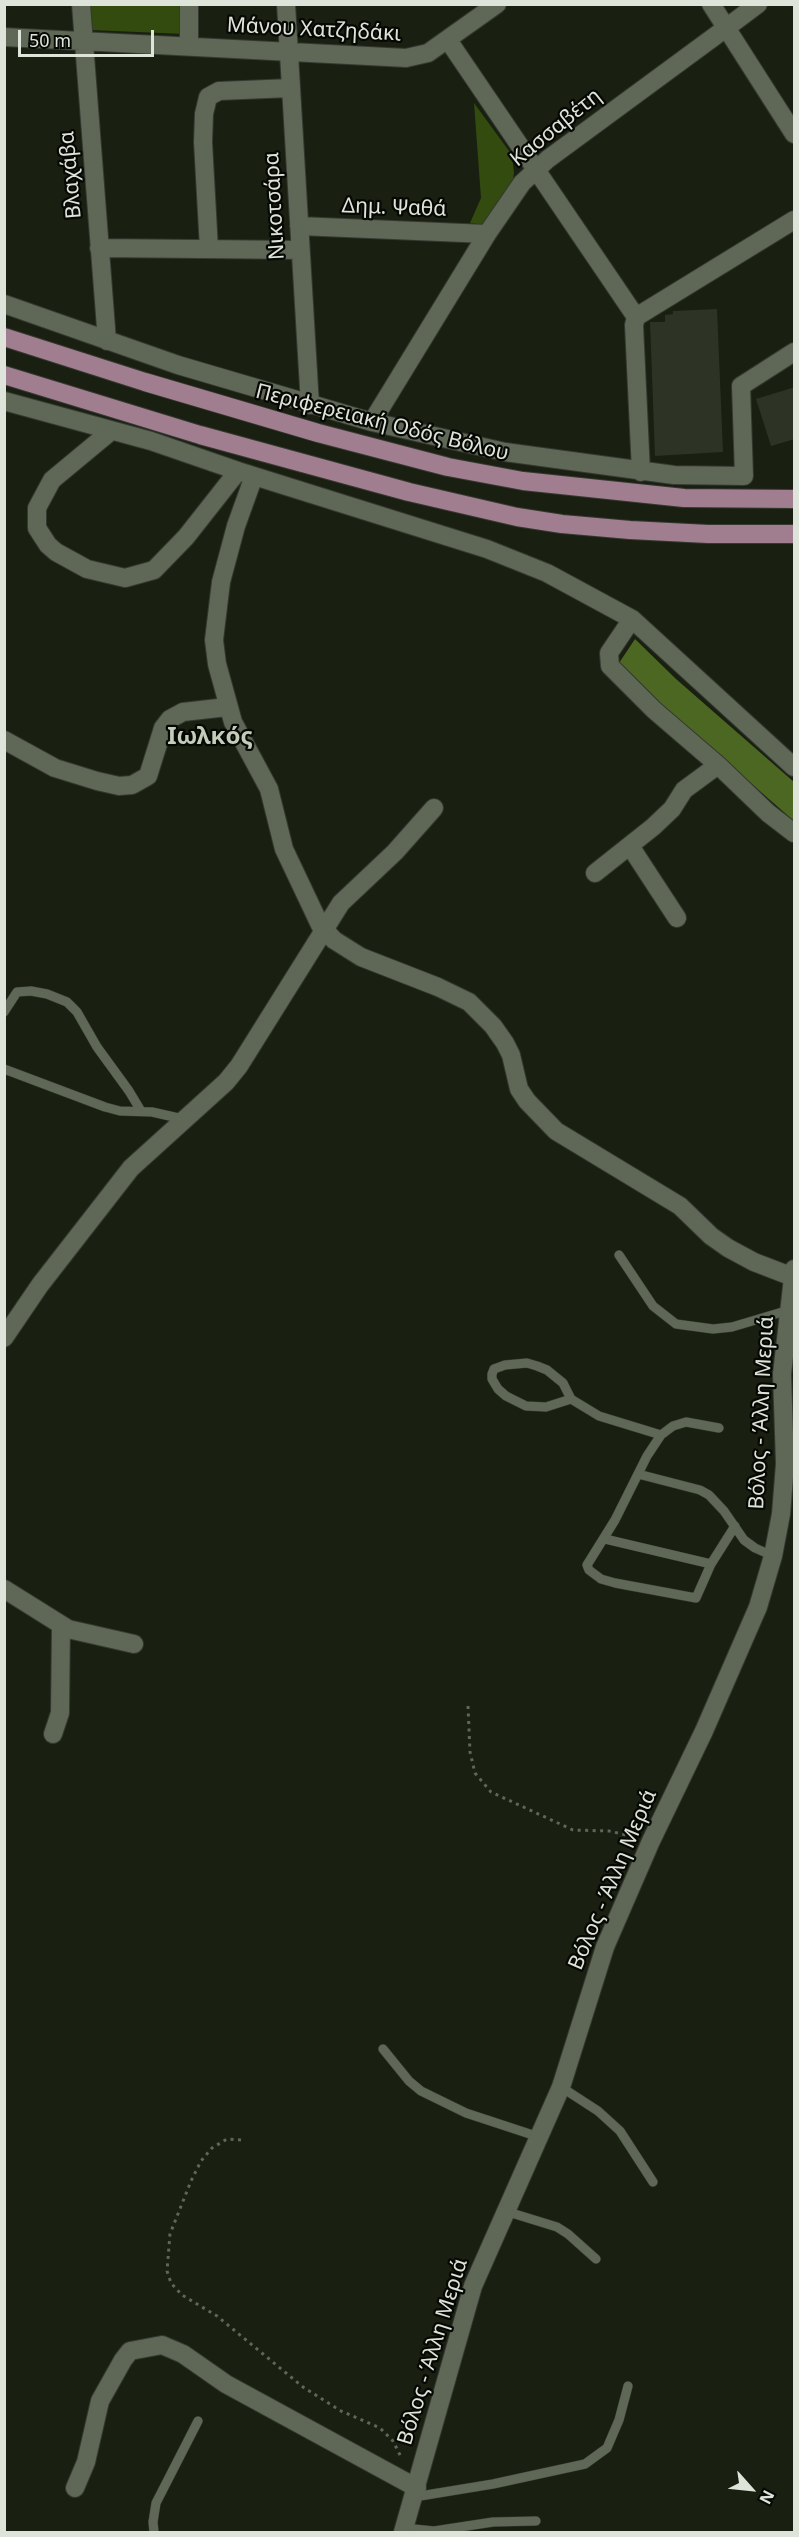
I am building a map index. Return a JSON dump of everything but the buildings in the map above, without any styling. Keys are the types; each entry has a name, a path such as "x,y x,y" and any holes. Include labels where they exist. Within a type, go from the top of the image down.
{"main road":[{"name":"Περιφερειακή Οδός Βόλου","path":"4,336 177,392 318,433 448,467 554,485 684,498 795,499"},
{"path":"4,375 200,435 409,492 517,517 562,524 630,530 795,534"}],"street":[{"name":"Βλαχάβα","path":"81,4 107,341"},
{"path":"189,4 189,46"},
{"name":"Νικοτσάρα","path":"286,4 310,405"},
{"name":"Μάνου Χατζηδάκι","path":"4,37 406,58 423,55 448,40 497,4"},
{"path":"711,4 795,134"},
{"name":"Κασσαβέτη","path":"372,422 487,234 522,183 535,169 758,4"},
{"path":"448,40 636,317"},
{"path":"209,249 203,142 204,114 208,97 219,91 291,88"},
{"path":"641,472 634,325 636,317 795,220"},
{"name":"Δημ. Ψαθά","path":"299,226 487,234"},
{"path":"99,248 300,250"},
{"path":"4,304 107,341 310,405 372,422 505,452 641,472 696,477 744,476 741,386 795,352"},
{"path":"4,400 151,441 487,549 527,564 632,619 795,767"},
{"path":"111,431 52,480 37,508 37,528 48,545 87,569 125,578 154,570 246,473"},
{"path":"246,473 236,526 221,582 215,620 214,640 217,664 227,707 268,789 284,849 313,913 323,929 340,945 361,957 469,1002 493,1026 504,1042 511,1055 519,1089 527,1101 556,1131 680,1206 711,1236 728,1248 760,1265 794,1273"},
{"path":"632,619 609,653 610,666 654,710 718,765 768,813 795,833"},
{"path":"4,740 55,768 119,786 132,785 148,776 163,728 170,719 183,712 227,707"},
{"path":"595,873 669,812 684,790 718,765"},
{"path":"4,1338 40,1285 131,1168 226,1082 239,1066 323,929 346,898 395,852 434,808"},
{"path":"630,846 677,918"},
{"name":"Βόλος - Άλλη Μεριά","path":"403,2530 464,2312 505,2211 561,2087 600,1961 651,1841 704,1731 758,1607 773,1557 790,1471 789,1310 794,1273"},
{"path":"4,1589 61,1625 92,1636 134,1644"},
{"path":"53,1734 61,1702 61,1625"},
{"path":"75,2488 86,2462 100,2401 118,2367 130,2351 162,2345 183,2354 226,2384 396,2477 415,2492"}],"lane":[{"path":"4,1012 17,992 31,991 47,994 67,1002 77,1012 141,1111"},
{"path":"4,1069 105,1107 183,1119"},
{"path":"619,1255 653,1306 676,1324 713,1329 732,1327 789,1310"},
{"path":"571,1399 546,1407 526,1406 506,1396 498,1389 492,1379 492,1374 495,1369 505,1365 537,1366 563,1383 571,1399 599,1416 661,1435"},
{"path":"718,1428 686,1422 673,1426 661,1435 647,1456 604,1539 587,1565 588,1570 601,1579 615,1583 696,1598 711,1564 735,1526"},
{"path":"639,1474 700,1490 718,1503 744,1540 773,1557"},
{"path":"604,1539 711,1564"},
{"path":"383,2049 396,2062 409,2081 421,2091 466,2113 539,2137"},
{"path":"561,2087 598,2111 620,2132 653,2182"},
{"path":"505,2211 557,2227 596,2259"},
{"path":"415,2492 494,2484 585,2464 607,2448 619,2420 628,2386"},
{"path":"154,2532 156,2503 198,2421"},
{"path":"403,2530 434,2531 493,2522 536,2522"}],"path":[{"path":"468,1706 470,1752 475,1773 491,1792 573,1830 609,1831 651,1841"},
{"path":"241,2140 227,2139 212,2148 201,2161 191,2181 170,2234 167,2271 171,2283 182,2295 217,2316 303,2387 341,2411 380,2428 393,2441 402,2458 402,2466 396,2477"}],"shaded area":[{"path":"89,5 186,5 185,34 91,30"},
{"path":"474,103 512,155 514,173 512,185 484,225 470,223 481,198"},
{"path":"635,639 676,679 794,782 794,821 617,666"}],"district":[{"name":"Ιωλκός","path":"210,737"}]}
